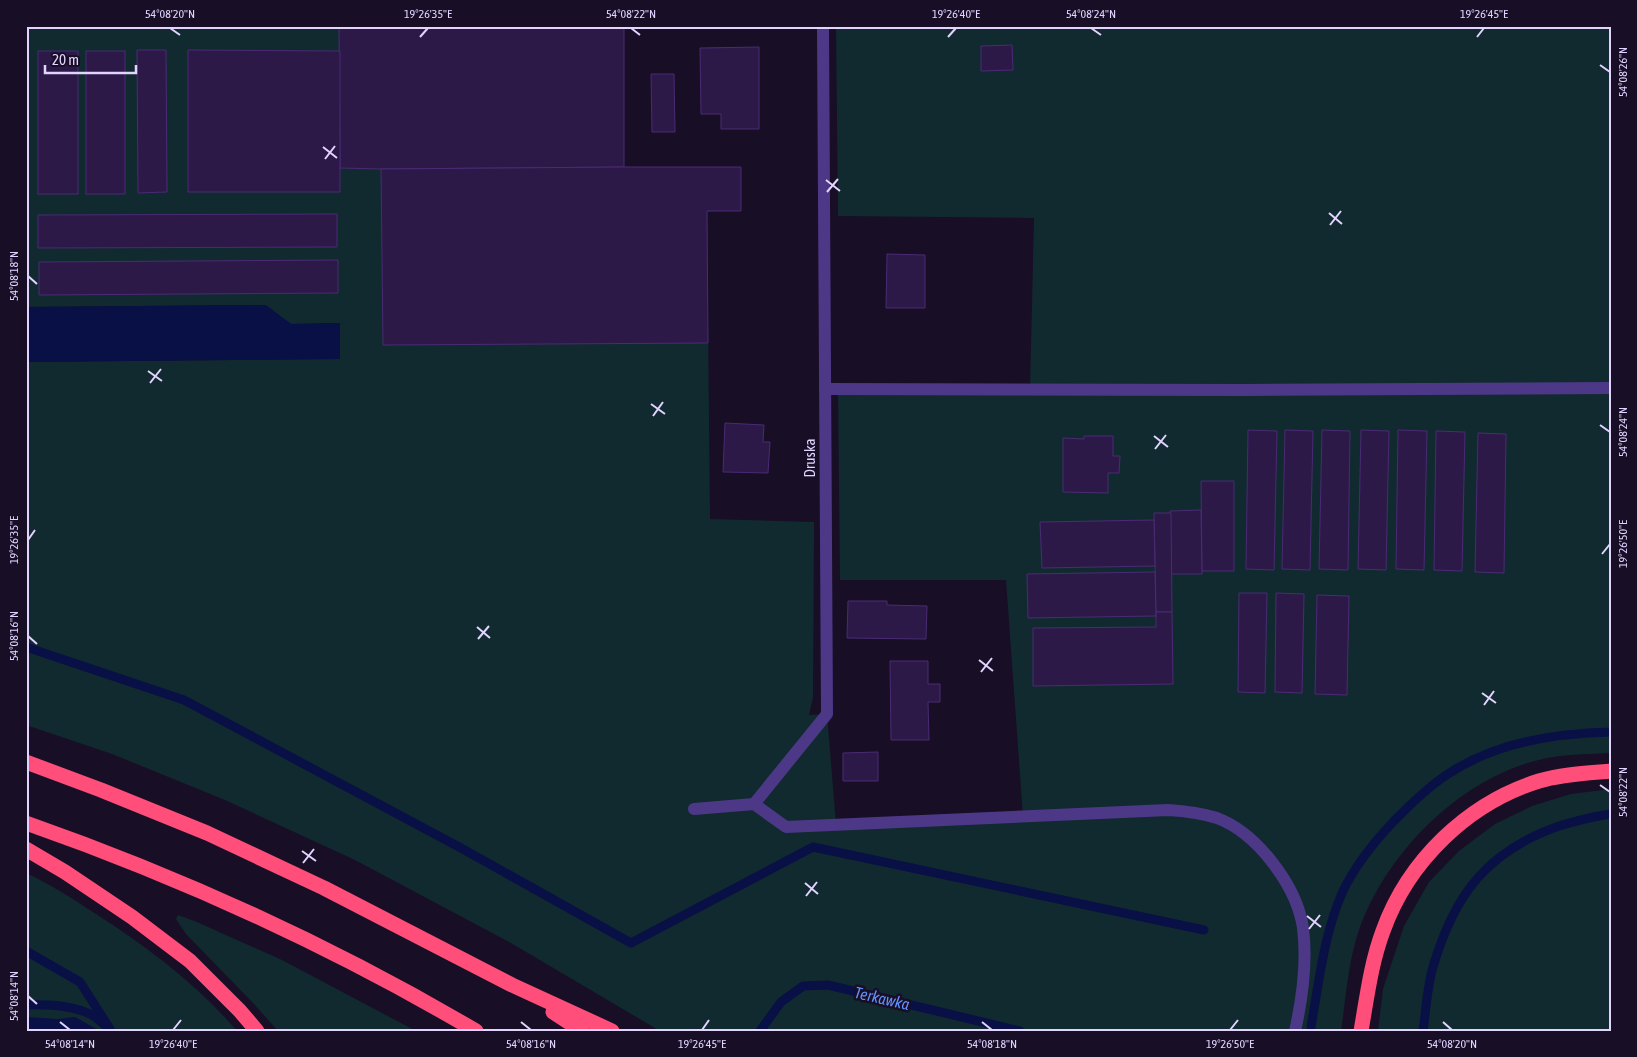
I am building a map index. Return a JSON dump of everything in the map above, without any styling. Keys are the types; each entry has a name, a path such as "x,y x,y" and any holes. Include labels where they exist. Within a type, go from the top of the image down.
{"highway":[{"path":"26,762 207,833 324,888 512,985 612,1031"},
{"path":"1361,1031 1369,981 1383,930 1400,892 1430,852 1468,817 1506,795 1540,781 1611,771"},
{"path":"26,823 158,873 235,906 339,956 476,1031"},
{"path":"26,849 65,872 132,917 190,961 240,1011 257,1031"},
{"path":"512,985 582,1031"}],"street":[{"name":"Druska","path":"754,804 827,714 823,26"},
{"path":"825,389 1256,390 1611,388"},
{"path":"694,809 754,804 786,827 1168,810 1196,812 1218,819 1238,829 1272,861 1288,885 1298,907 1303,926 1305,947 1299,1013 1295,1031"}],"green space":[{"path":"26,26 624,27 624,167 741,167 741,211 707,211 710,519 814,522 813,697 809,715 827,714 836,824 1023,816 1006,580 840,580 838,389 1030,389 1034,218 838,216 836,26 1611,26 1611,753 1547,758 1516,767 1486,781 1458,799 1432,821 1409,845 1388,872 1359,930 1352,955 1341,1031 660,1031 511,943 355,860 225,800 112,754 26,725 26,362 340,359 340,323 291,324 265,305 26,307"},
{"path":"1611,789 1611,1031 1378,1031 1383,989 1404,926 1429,882 1459,851 1495,824 1532,806 1571,794"},
{"path":"26,873 79,903 171,967 222,1014 237,1031 26,1031"},
{"path":"178,915 282,960 416,1031 278,1031 186,934 176,919"}],"shaded area":[{"path":"266,305 291,324 340,323 340,359 26,362 26,307"},
{"path":"26,1017 58,1019 75,1017 100,1031 26,1031"}],"building":[{"path":"339,27 624,27 624,167 340,168"},
{"path":"1012,45 1013,70 981,71 981,46"},
{"path":"759,47 759,129 721,129 721,114 701,114 700,48"},
{"path":"137,50 166,50 167,192 138,193"},
{"path":"188,50 340,51 340,192 188,192"},
{"path":"38,51 78,51 78,194 38,194"},
{"path":"86,51 125,51 125,194 86,194"},
{"path":"651,74 674,74 675,132 652,132"},
{"path":"741,167 741,211 707,211 708,343 383,345 381,169"},
{"path":"337,214 337,247 38,248 38,215"},
{"path":"887,254 925,255 925,308 886,308"},
{"path":"338,260 338,293 39,295 39,262"},
{"path":"725,423 764,425 763,442 770,442 768,473 723,472"},
{"path":"1248,430 1277,431 1274,570 1246,569"},
{"path":"1285,430 1313,431 1310,570 1282,569"},
{"path":"1322,430 1350,431 1348,570 1319,569"},
{"path":"1361,430 1389,431 1386,570 1358,569"},
{"path":"1398,430 1427,431 1424,570 1396,569"},
{"path":"1436,431 1465,432 1462,571 1434,570"},
{"path":"1478,433 1506,434 1504,573 1475,572"},
{"path":"1084,436 1113,436 1113,456 1120,456 1119,473 1108,473 1108,493 1063,492 1063,438 1084,439"},
{"path":"1201,481 1234,481 1234,571 1202,571"},
{"path":"1201,510 1202,574 1171,574 1170,511"},
{"path":"1154,513 1171,513 1172,612 1156,612"},
{"path":"1154,520 1155,566 1042,568 1040,522"},
{"path":"1155,572 1156,616 1028,618 1027,574"},
{"path":"1239,593 1267,593 1265,693 1238,692"},
{"path":"1276,593 1304,594 1302,693 1275,692"},
{"path":"1317,595 1349,596 1347,695 1315,694"},
{"path":"848,601 887,601 887,605 927,606 926,639 847,638"},
{"path":"1156,612 1172,612 1173,684 1033,686 1033,628 1156,627"},
{"path":"890,661 928,661 928,684 940,684 940,702 928,702 929,740 891,740"},
{"path":"878,752 878,781 843,781 843,753"}],"waterway":[{"path":"26,647 184,700 461,848 631,943 813,847 1204,930"},
{"path":"1311,1027 1327,941 1336,907 1343,891 1366,854 1407,808 1448,774 1485,754 1505,747 1547,738 1611,732"},
{"path":"1423,1031 1429,982 1441,941 1463,897 1477,879 1512,848 1534,836 1559,826 1591,817 1611,814"},
{"path":"26,951 80,982 110,1029"},
{"name":"Terkawka","path":"760,1031 781,1002 803,986 828,985 1020,1031"},
{"name":"Terkawka","path":"26,1005 50,1005 83,1011 92,1015 106,1026"}]}
